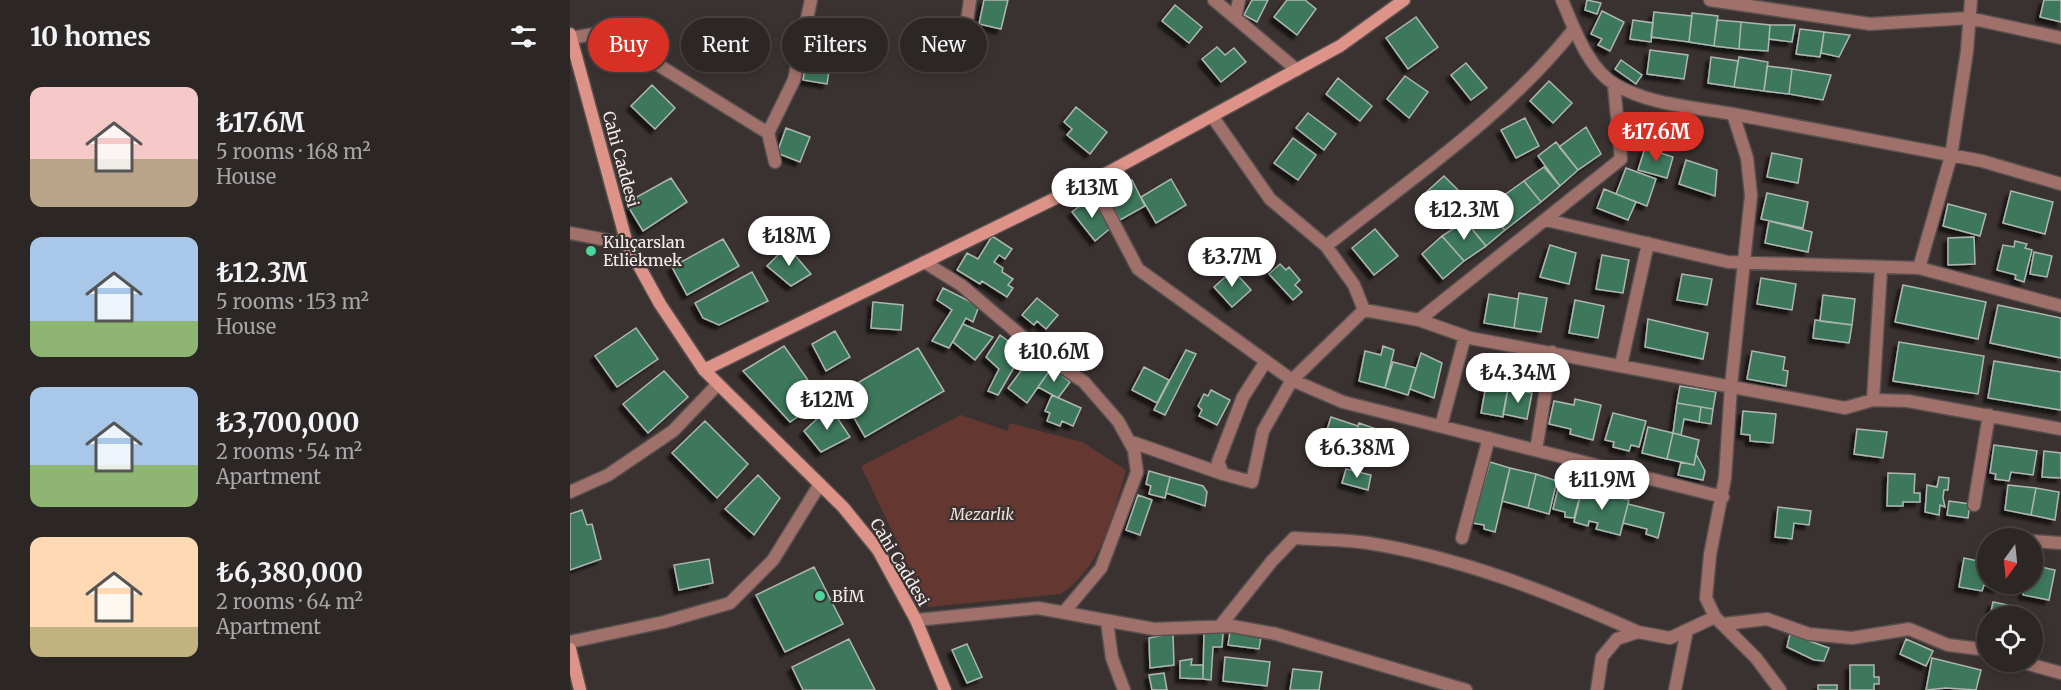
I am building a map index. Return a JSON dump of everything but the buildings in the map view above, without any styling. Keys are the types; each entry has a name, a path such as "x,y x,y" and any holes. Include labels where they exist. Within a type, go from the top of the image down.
{"street":[{"path":"775,162 768,133 794,80 811,0"},
{"path":"967,18 970,0"},
{"path":"1214,0 1297,70"},
{"path":"1235,18 1239,0"},
{"path":"704,370 1091,180 1340,46 1404,0"},
{"path":"1562,0 1574,29 1592,61 1614,85 1644,98 1952,156 2061,184"},
{"path":"1710,0 1870,24 1970,18 2061,38"},
{"path":"1918,268 1952,156 1971,0"},
{"path":"1326,246 1502,107 1544,66 1574,29"},
{"path":"570,36 605,32 768,133"},
{"name":"Cahi Caddesi","path":"570,36 627,244 660,304 704,370 820,484 860,526 878,550 916,620 945,690"},
{"path":"1419,320 1621,159 1614,85"},
{"path":"1733,114 1747,158 1751,195 1746,262 1731,386 1723,497 1710,555 1707,598 1720,621 1780,690"},
{"path":"1212,116 1270,199 1326,246 1354,285 1364,310"},
{"path":"1091,180 1138,269 1292,380 1343,402 1723,497"},
{"path":"1546,219 1728,262 1881,269 1918,268 2061,306"},
{"path":"570,233 627,244"},
{"path":"1621,365 1648,243"},
{"path":"924,262 961,285 1038,350 1084,382 1118,421 1134,450 1137,472 1101,568 1064,612"},
{"path":"1873,400 1881,269"},
{"path":"1364,310 1419,320 1465,336 1845,408 1873,400 1908,401 2061,429"},
{"path":"1129,441 1252,482 1263,431 1292,380 1364,310"},
{"path":"1441,426 1465,336"},
{"path":"1536,450 1552,352"},
{"path":"1223,474 1218,462 1229,430 1243,397 1266,361"},
{"path":"570,492 608,475 673,431 718,384"},
{"path":"1974,505 1989,415"},
{"path":"1462,538 1489,438"},
{"path":"570,642 664,622 730,603 773,560 820,484"},
{"path":"1220,626 1272,561 1294,538 1367,543 1459,564 1551,593 1638,632 1670,638 1687,630 1720,621 1767,619 1809,634 1852,638 1909,629 1948,645 1977,649"},
{"path":"2043,542 2061,543"},
{"path":"916,620 1038,608 1107,622 1154,628 1220,626 1276,634 1466,690"},
{"path":"1107,622 1112,658 1124,690"},
{"path":"1675,690 1687,630"},
{"path":"1597,690 1602,657 1617,639 1638,632"},
{"path":"570,649 573,676 580,690"},
{"path":"2043,668 2061,673"}],"green space":[{"name":"Mezarlık","path":"961,415 1008,431 1009,423 1082,442 1126,470 1111,522 1096,555 1087,570 1061,594 928,607 861,466"}],"place":[{"name":"Kılıçarslan Etliekmek","path":"591,251"},
{"name":"BİM","path":"820,596"}]}
